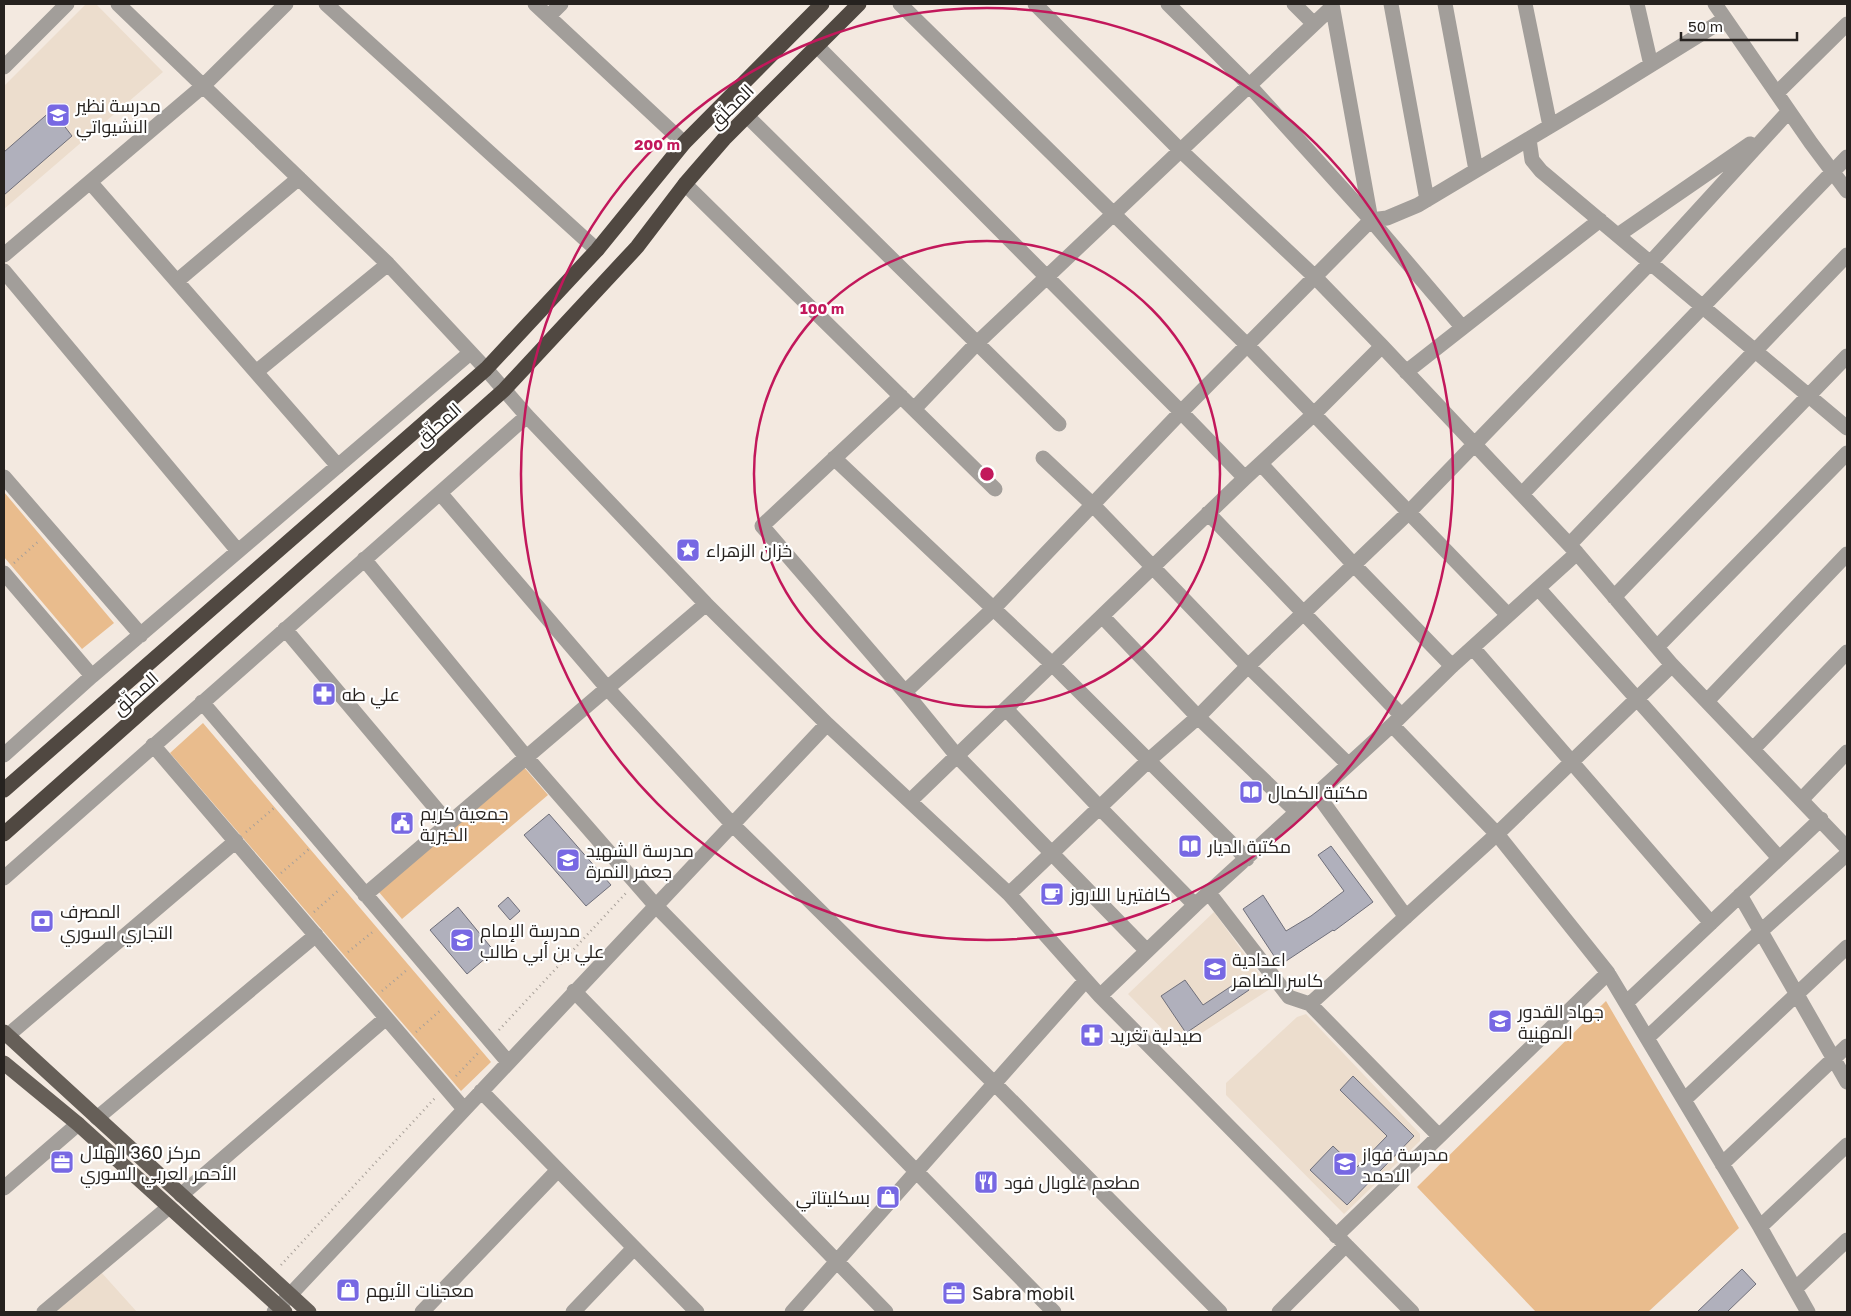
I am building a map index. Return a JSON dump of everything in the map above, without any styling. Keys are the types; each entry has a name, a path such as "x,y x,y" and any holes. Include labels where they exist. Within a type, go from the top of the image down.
{"highway":[{"name":"المحلّق","path":"4,790 486,369 597,250 684,143 822,4"},
{"name":"المحلّق","path":"4,834 504,390 637,247 684,184 747,116 859,4"}],"main road":[{"path":"5,1034 309,1312"},
{"path":"4,1063 78,1124 169,1206 279,1310"}],"street":[{"path":"4,67 68,4"},
{"path":"118,4 388,264 527,416 706,604 827,724 1009,894 1100,996 1412,1312"},
{"path":"4,255 203,86 286,4"},
{"path":"326,4 597,250"},
{"path":"535,4 684,143"},
{"path":"549,16 561,4"},
{"path":"900,4 1247,345 1508,616"},
{"path":"1035,4 1180,150 1315,277 1382,346 1573,549 1672,665 1847,848"},
{"path":"1168,4 1250,85 1371,220 1462,327"},
{"path":"1294,4 1314,24"},
{"path":"1391,4 1427,200"},
{"path":"1445,4 1476,170"},
{"path":"1525,4 1550,126"},
{"path":"1637,4 1651,65"},
{"path":"1715,4 1847,191"},
{"path":"1332,5 1371,220"},
{"path":"914,409 976,344 1048,278 1112,214 1250,85 1332,5"},
{"path":"905,692 993,609 1181,412 1371,220 1387,218 1427,200 1725,19"},
{"path":"1777,93 1847,24"},
{"path":"817,46 1181,412 1244,478"},
{"path":"1009,894 1149,760 1198,717 1248,666 1408,513 1650,263 1790,111"},
{"path":"747,116 1059,424"},
{"path":"1618,235 1774,128"},
{"path":"1529,139 1532,160 1541,171 1847,428"},
{"path":"1522,494 1847,157"},
{"path":"177,281 299,178"},
{"path":"90,182 338,466"},
{"path":"684,184 995,489"},
{"path":"1406,372 1600,220"},
{"path":"1100,996 1195,905 1247,859 1452,666 1538,588 1847,255"},
{"path":"256,372 388,264"},
{"path":"4,271 238,552"},
{"path":"910,801 1244,478 1314,414 1382,346"},
{"path":"4,755 92,676 470,353"},
{"path":"1614,597 1847,356"},
{"path":"901,396 762,526 958,756 1147,951"},
{"path":"4,878 527,416"},
{"path":"1657,648 1847,453"},
{"path":"834,458 1052,664 1247,859"},
{"path":"1043,458 1154,566 1248,666 1348,764"},
{"path":"1261,464 1354,565 1452,666"},
{"path":"4,477 141,635"},
{"path":"440,493 608,689 732,824 994,1083 1220,1312"},
{"path":"1208,513 1304,614 1498,834 1608,973 1760,1227 1808,1312"},
{"path":"1706,701 1847,554"},
{"path":"364,559 527,758 655,906 1054,1312"},
{"path":"7,570 92,676"},
{"path":"1538,588 1779,858"},
{"path":"365,895 706,604"},
{"path":"1102,616 1198,717 1297,812"},
{"path":"285,629 449,824"},
{"path":"1473,648 1711,922"},
{"path":"1754,749 1847,652"},
{"path":"1310,1004 1498,834 1672,665"},
{"path":"202,702 508,1062"},
{"path":"1006,709 1195,905"},
{"path":"279,1310 290,1295 574,991 827,724"},
{"path":"153,745 464,1110"},
{"path":"1802,799 1847,752"},
{"path":"1317,794 1406,917"},
{"path":"1626,1003 1821,819"},
{"path":"5,1034 236,842"},
{"path":"1647,1038 1761,931 1847,854"},
{"path":"1209,893 1289,997 1310,1004 1439,1136"},
{"path":"1740,895 1847,1082"},
{"path":"98,1118 316,935"},
{"path":"1684,1100 1847,947"},
{"path":"1279,1312 1341,1240 1439,1136 1608,973"},
{"path":"792,1312 1086,980"},
{"path":"574,991 886,1312"},
{"path":"181,1195 386,1018"},
{"path":"1722,1164 1847,1046"},
{"path":"481,1091 697,1312"},
{"path":"4,1188 78,1124"},
{"path":"1760,1227 1847,1145"},
{"path":"422,1312 558,1170"},
{"path":"44,1312 169,1206"},
{"path":"1795,1289 1847,1240"},
{"path":"573,1312 634,1248"}],"path":[{"path":"7,570 51,531"},
{"path":"236,842 284,800"},
{"path":"271,882 319,840"},
{"path":"304,921 352,879"},
{"path":"338,961 387,920"},
{"path":"372,1000 420,958"},
{"path":"406,1041 454,998"}],"shaded area":[{"name":"مدرسة نظير النشيواتي","path":"86,4 96,4 163,72 4,209 4,86"},
{"path":"4,492 114,623 82,649 4,557"},
{"path":"203,723 491,1062 461,1091 170,753"},
{"path":"523,766 548,795 402,919 378,891"},
{"path":"1214,912 1270,989 1180,1047 1128,994"},
{"path":"1606,1001 1739,1228 1648,1312 1536,1312 1417,1187"},
{"path":"1306,1014 1420,1134 1420,1141 1344,1214 1226,1095 1226,1083 1297,1017"},
{"path":"101,1272 137,1312 55,1312"}],"building":[{"path":"52,110 72,136 4,195 4,152"},
{"name":"مدرسة الشهيد جعفر النمرة","path":"549,814 611,885 586,906 524,835"},
{"path":"1331,846 1373,902 1334,931 1280,965 1243,909 1263,895 1286,931 1311,916 1344,891 1318,855"},
{"path":"508,897 520,911 510,920 498,906"},
{"name":"مدرسة الإمام علي بن أبي طالب","path":"458,907 494,951 467,974 430,930"},
{"path":"1242,979 1249,990 1186,1033 1161,996 1185,980 1203,1005"},
{"path":"1353,1076 1414,1136 1347,1205 1310,1170 1333,1146 1356,1168 1387,1136 1340,1090"},
{"path":"1742,1269 1756,1284 1727,1312 1697,1312"}],"place":[{"name":"مدرسة نظير النشيواتي","path":"58,115"},
{"name":"خزان الزهراء","path":"688,550"},
{"name":"علي طه","path":"324,694"},
{"name":"مكتبة الكمال","path":"1251,792"},
{"name":"جمعية كريم الخيرية","path":"402,823"},
{"name":"مكتبة الديار","path":"1190,846"},
{"name":"مدرسة الشهيد جعفر النمرة","path":"568,860"},
{"name":"كافتيريا اللاروز","path":"1052,894"},
{"name":"المصرف التجاري السوري","path":"42,921"},
{"name":"مدرسة الإمام علي بن أبي طالب","path":"462,940"},
{"name":"اعدادية كاسر الضاهر","path":"1215,969"},
{"name":"جهاد القدور المهنية","path":"1500,1021"},
{"name":"صيدلية تغريد","path":"1092,1035"},
{"name":"مركز 360 الهلال الأحمر العربي السوري","path":"62,1162"},
{"name":"مدرسة فواز الاحمد","path":"1345,1164"},
{"name":"مطعم غلوبال فود","path":"986,1182"},
{"name":"بسكليتاتي","path":"888,1197"},
{"name":"معجنات الأيهم","path":"348,1290"},
{"name":"Sabra mobil","path":"954,1293"}]}
